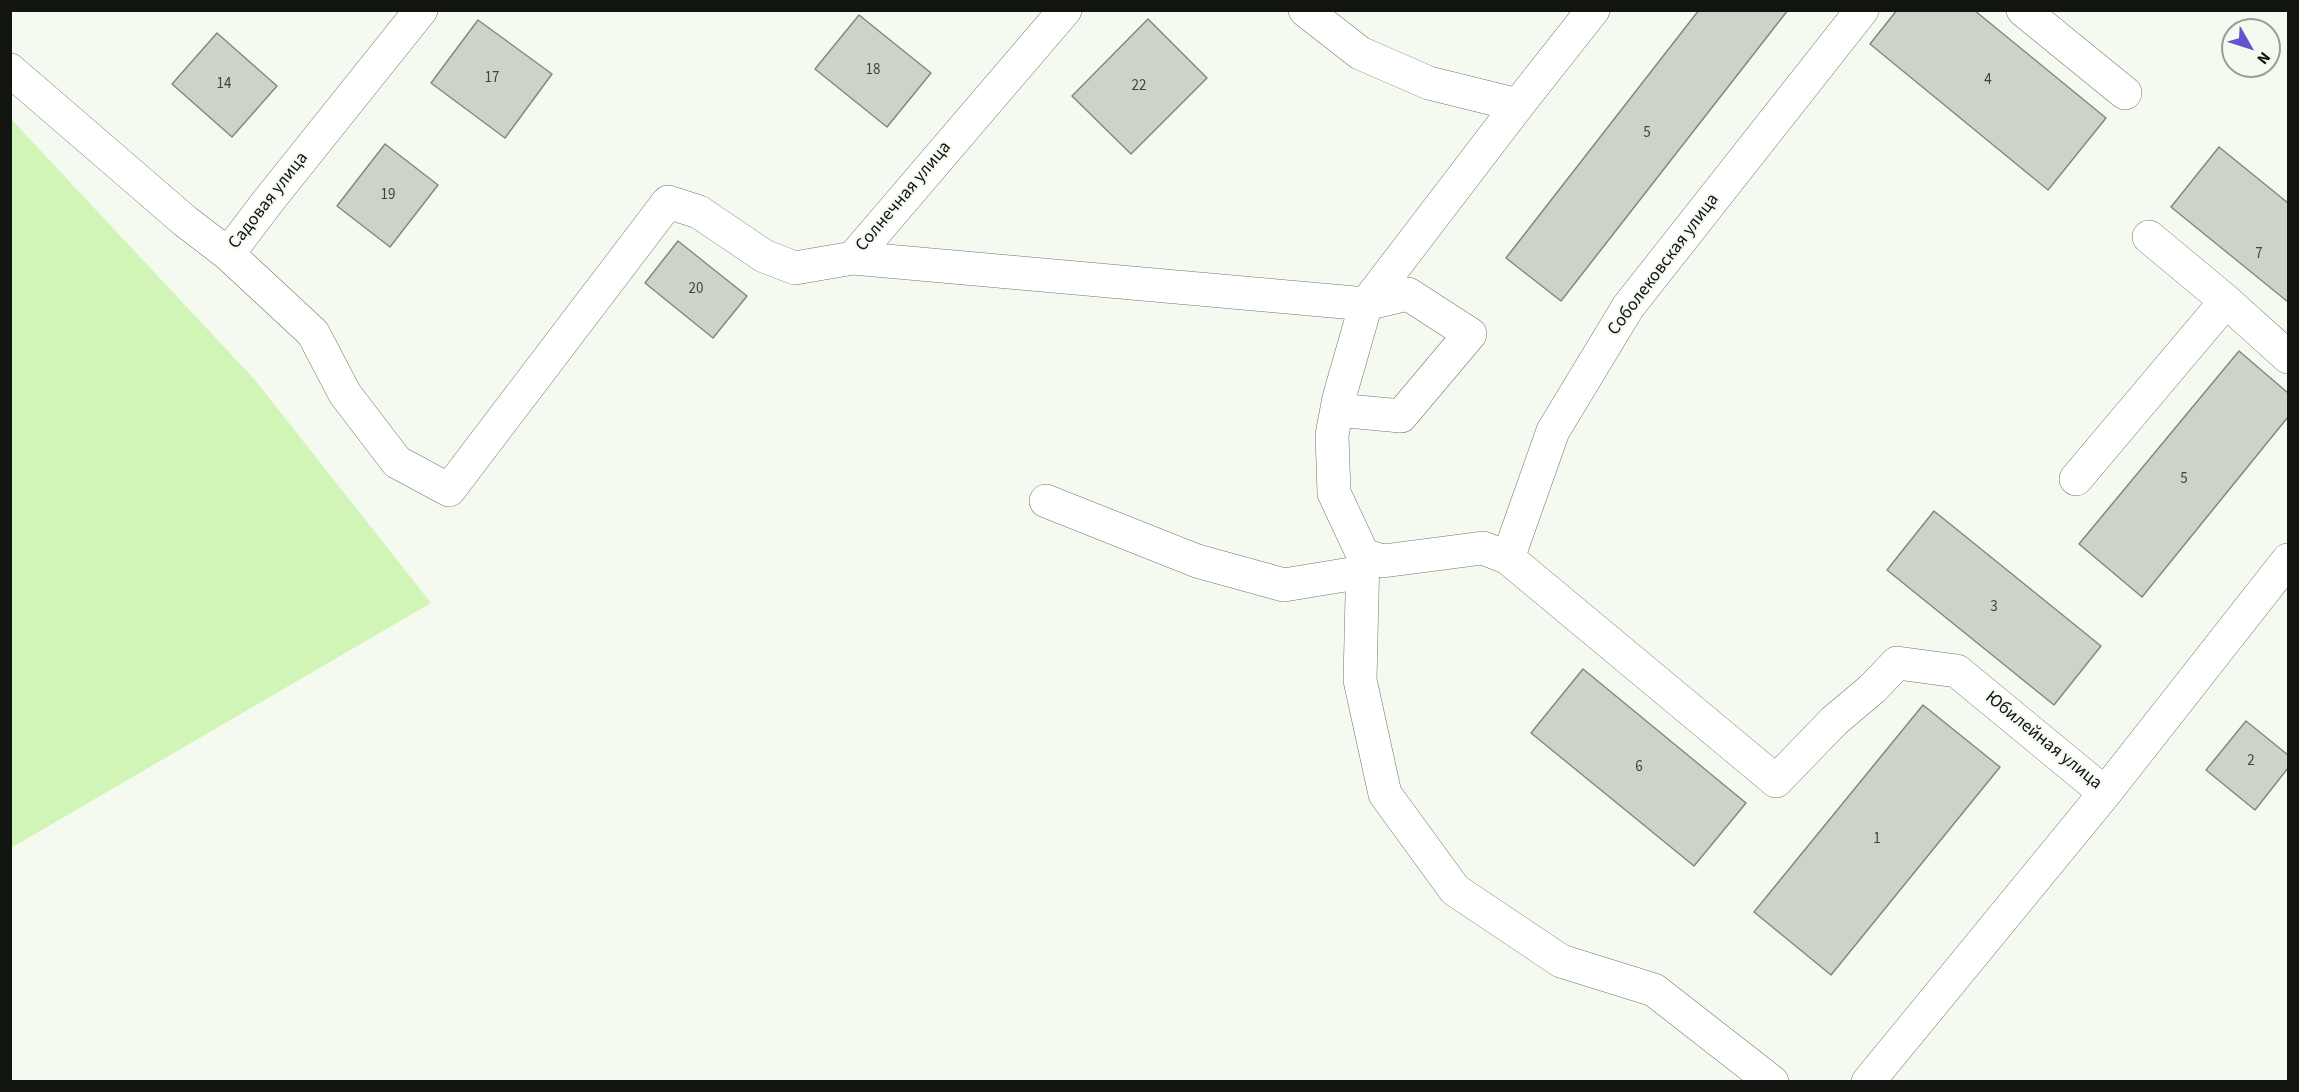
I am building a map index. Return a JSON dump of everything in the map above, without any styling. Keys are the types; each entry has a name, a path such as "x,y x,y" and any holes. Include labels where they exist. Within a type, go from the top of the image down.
{"street":[{"name":"Садовая улица","path":"10,70 228,254 268,200 421,10"},
{"name":"Солнечная улица","path":"228,254 313,333 345,394 396,462 449,490 668,202 699,212 764,256 795,268 853,258 1065,10"},
{"path":"1305,10 1360,53 1429,83 1518,105"},
{"path":"1593,10 1366,304 1332,435 1334,494 1363,564 1360,680 1385,794 1455,890 1561,961 1654,990 1772,1082"},
{"name":"Соболековская улица","path":"1508,558 1554,431 1628,307 1862,10"},
{"path":"2023,10 2125,93"},
{"path":"2149,237 2289,357"},
{"path":"853,258 1366,304 1408,294 1470,334 1401,416 1337,410"},
{"path":"2076,479 2226,301"},
{"path":"1046,501 1197,561 1284,585 1363,564 1483,548 1508,558"},
{"name":"Юбилейная улица","path":"1508,558 1776,781 1834,721 1872,689 1897,663 1958,670 2105,793 2289,560"},
{"path":"1868,1082 2105,793"}],"green space":[{"path":"11,119 255,380 431,603 11,848"}],"building":[{"path":"1699,10 1788,10 1561,301 1506,258"},
{"path":"1897,10 1974,10 2106,118 2048,190 1870,44"},
{"path":"859,15 931,73 887,127 815,69"},
{"path":"1148,19 1207,78 1131,154 1072,96"},
{"path":"478,20 552,74 505,138 431,83"},
{"path":"217,33 277,86 232,137 172,84"},
{"path":"385,144 438,185 390,247 337,206"},
{"path":"2219,147 2288,203 2288,302 2171,207"},
{"path":"678,241 747,296 713,338 645,283"},
{"path":"2239,351 2288,393 2288,417 2142,597 2079,544"},
{"path":"1934,511 2101,646 2054,705 1887,570"},
{"path":"1583,669 1746,803 1694,866 1531,733"},
{"path":"1923,705 2000,767 1831,975 1754,912"},
{"path":"2246,721 2288,755 2288,768 2255,810 2206,770"}]}
